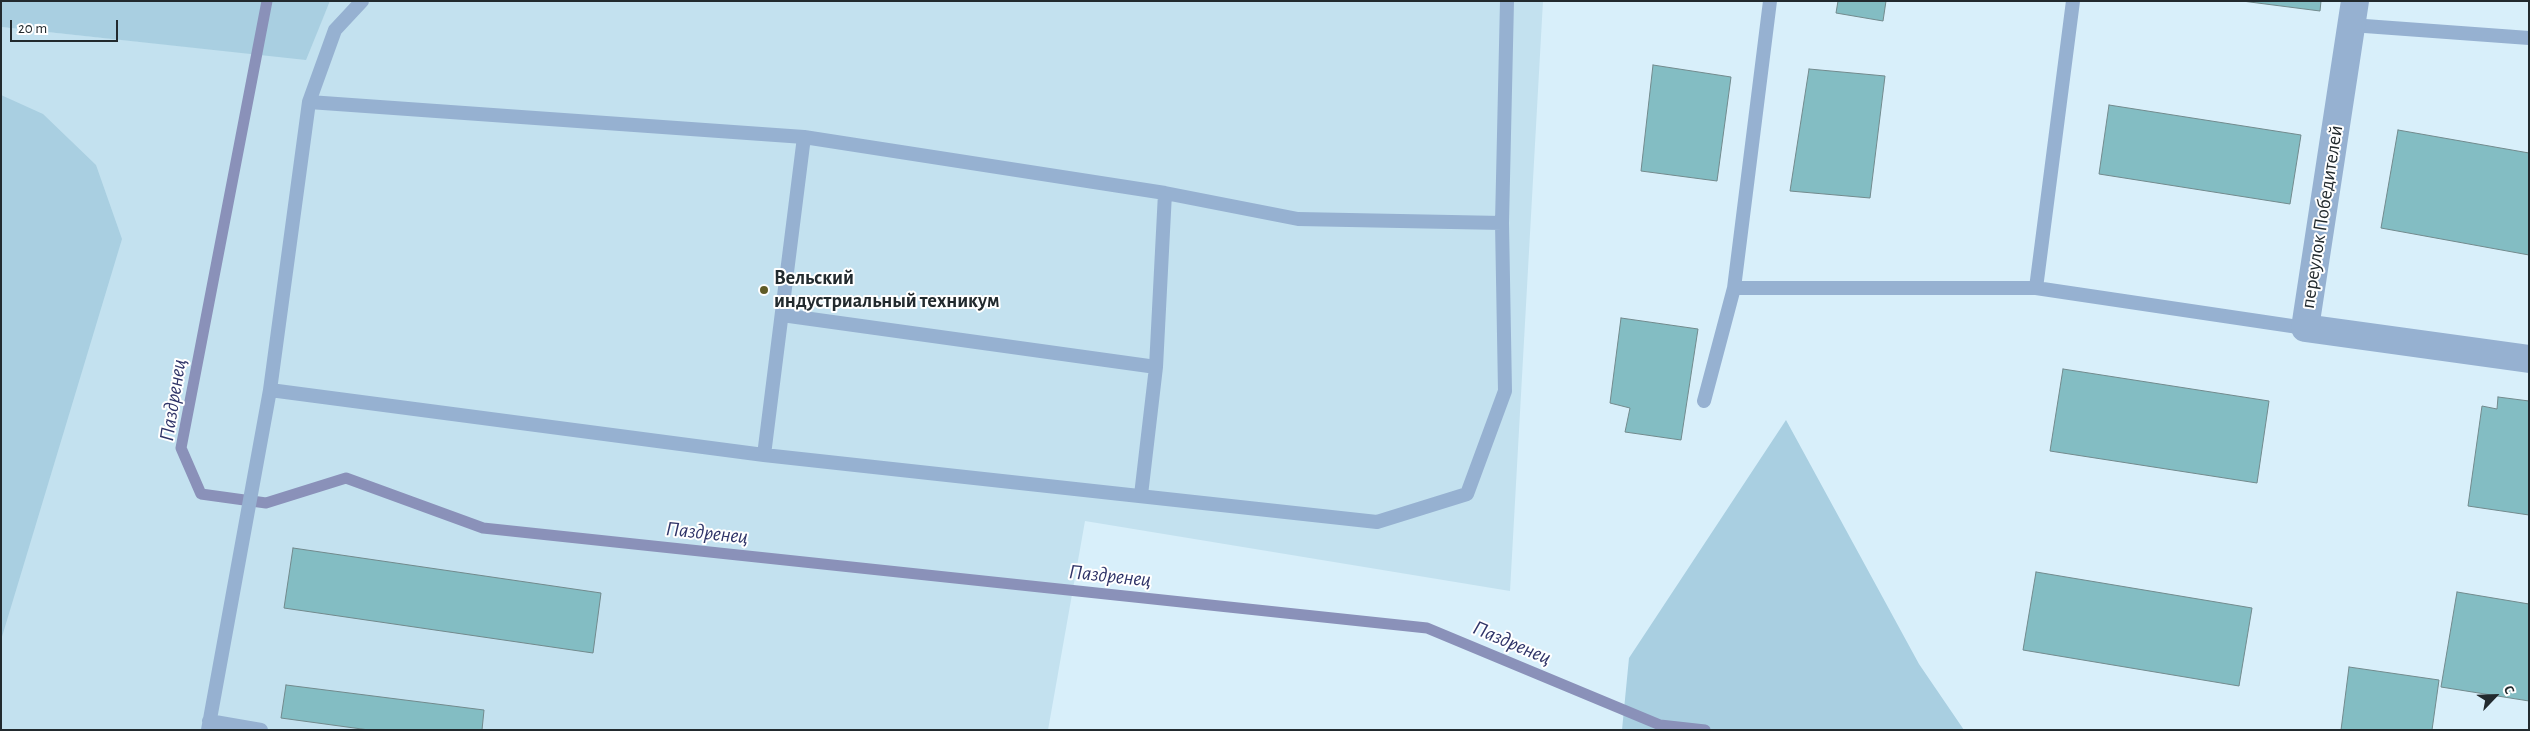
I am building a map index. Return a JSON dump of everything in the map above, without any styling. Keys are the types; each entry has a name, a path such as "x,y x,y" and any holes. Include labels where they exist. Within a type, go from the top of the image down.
{"street":[{"name":"переулок Победителей","path":"2353,13 2305,328 2529,359"}],"lane":[{"path":"261,730 209,726 270,390 309,102 335,30 362,1"},
{"path":"270,390 764,456 1141,495 1377,522 1467,494 1505,392 1502,222 1507,1"},
{"path":"1704,401 1734,288 1770,1"},
{"path":"2036,288 2073,1"},
{"path":"2353,13 2529,38"},
{"path":"309,102 804,137 1165,192 1298,219 1502,222"},
{"path":"764,456 804,137"},
{"path":"1141,495 1156,367 1165,192"},
{"path":"1734,288 2036,288 2305,328"},
{"path":"782,316 1156,367"}],"shaded area":[{"path":"1,1 330,1 306,60 1,27"},
{"name":"Вельский индустриальный техникум","path":"330,1 1543,1 1510,591 1085,521 1048,730 1,730 1,27 305,59"},
{"path":"1,95 43,114 96,165 122,239 1,640"},
{"path":"1786,420 1919,664 1964,730 1622,730 1629,658"}],"building":[{"path":"1838,1 1886,1 1883,21 1836,13"},
{"path":"2242,1 2321,1 2320,11"},
{"path":"1653,65 1731,77 1717,181 1641,171"},
{"path":"1809,69 1885,76 1870,198 1790,191"},
{"path":"2109,105 2301,135 2290,204 2099,174"},
{"path":"2398,130 2529,153 2529,255 2381,228"},
{"path":"1621,318 1698,329 1681,440 1625,432 1630,408 1610,403"},
{"path":"2063,369 2269,401 2257,483 2050,451"},
{"path":"2498,397 2529,401 2529,515 2468,506 2482,406 2497,409"},
{"path":"293,548 601,593 593,653 284,608"},
{"path":"2036,572 2252,608 2239,686 2023,650"},
{"path":"2457,592 2529,604 2529,701 2441,687"},
{"path":"2349,667 2439,680 2432,730 2341,730"},
{"path":"286,685 484,710 482,730 369,730 281,718"}],"waterway":[{"name":"Паздренец","path":"267,1 181,448 201,494 266,503 346,478 483,528 1427,628 1660,725 1705,730"}],"place":[{"name":"Вельский индустриальный техникум","path":"764,290"}]}
